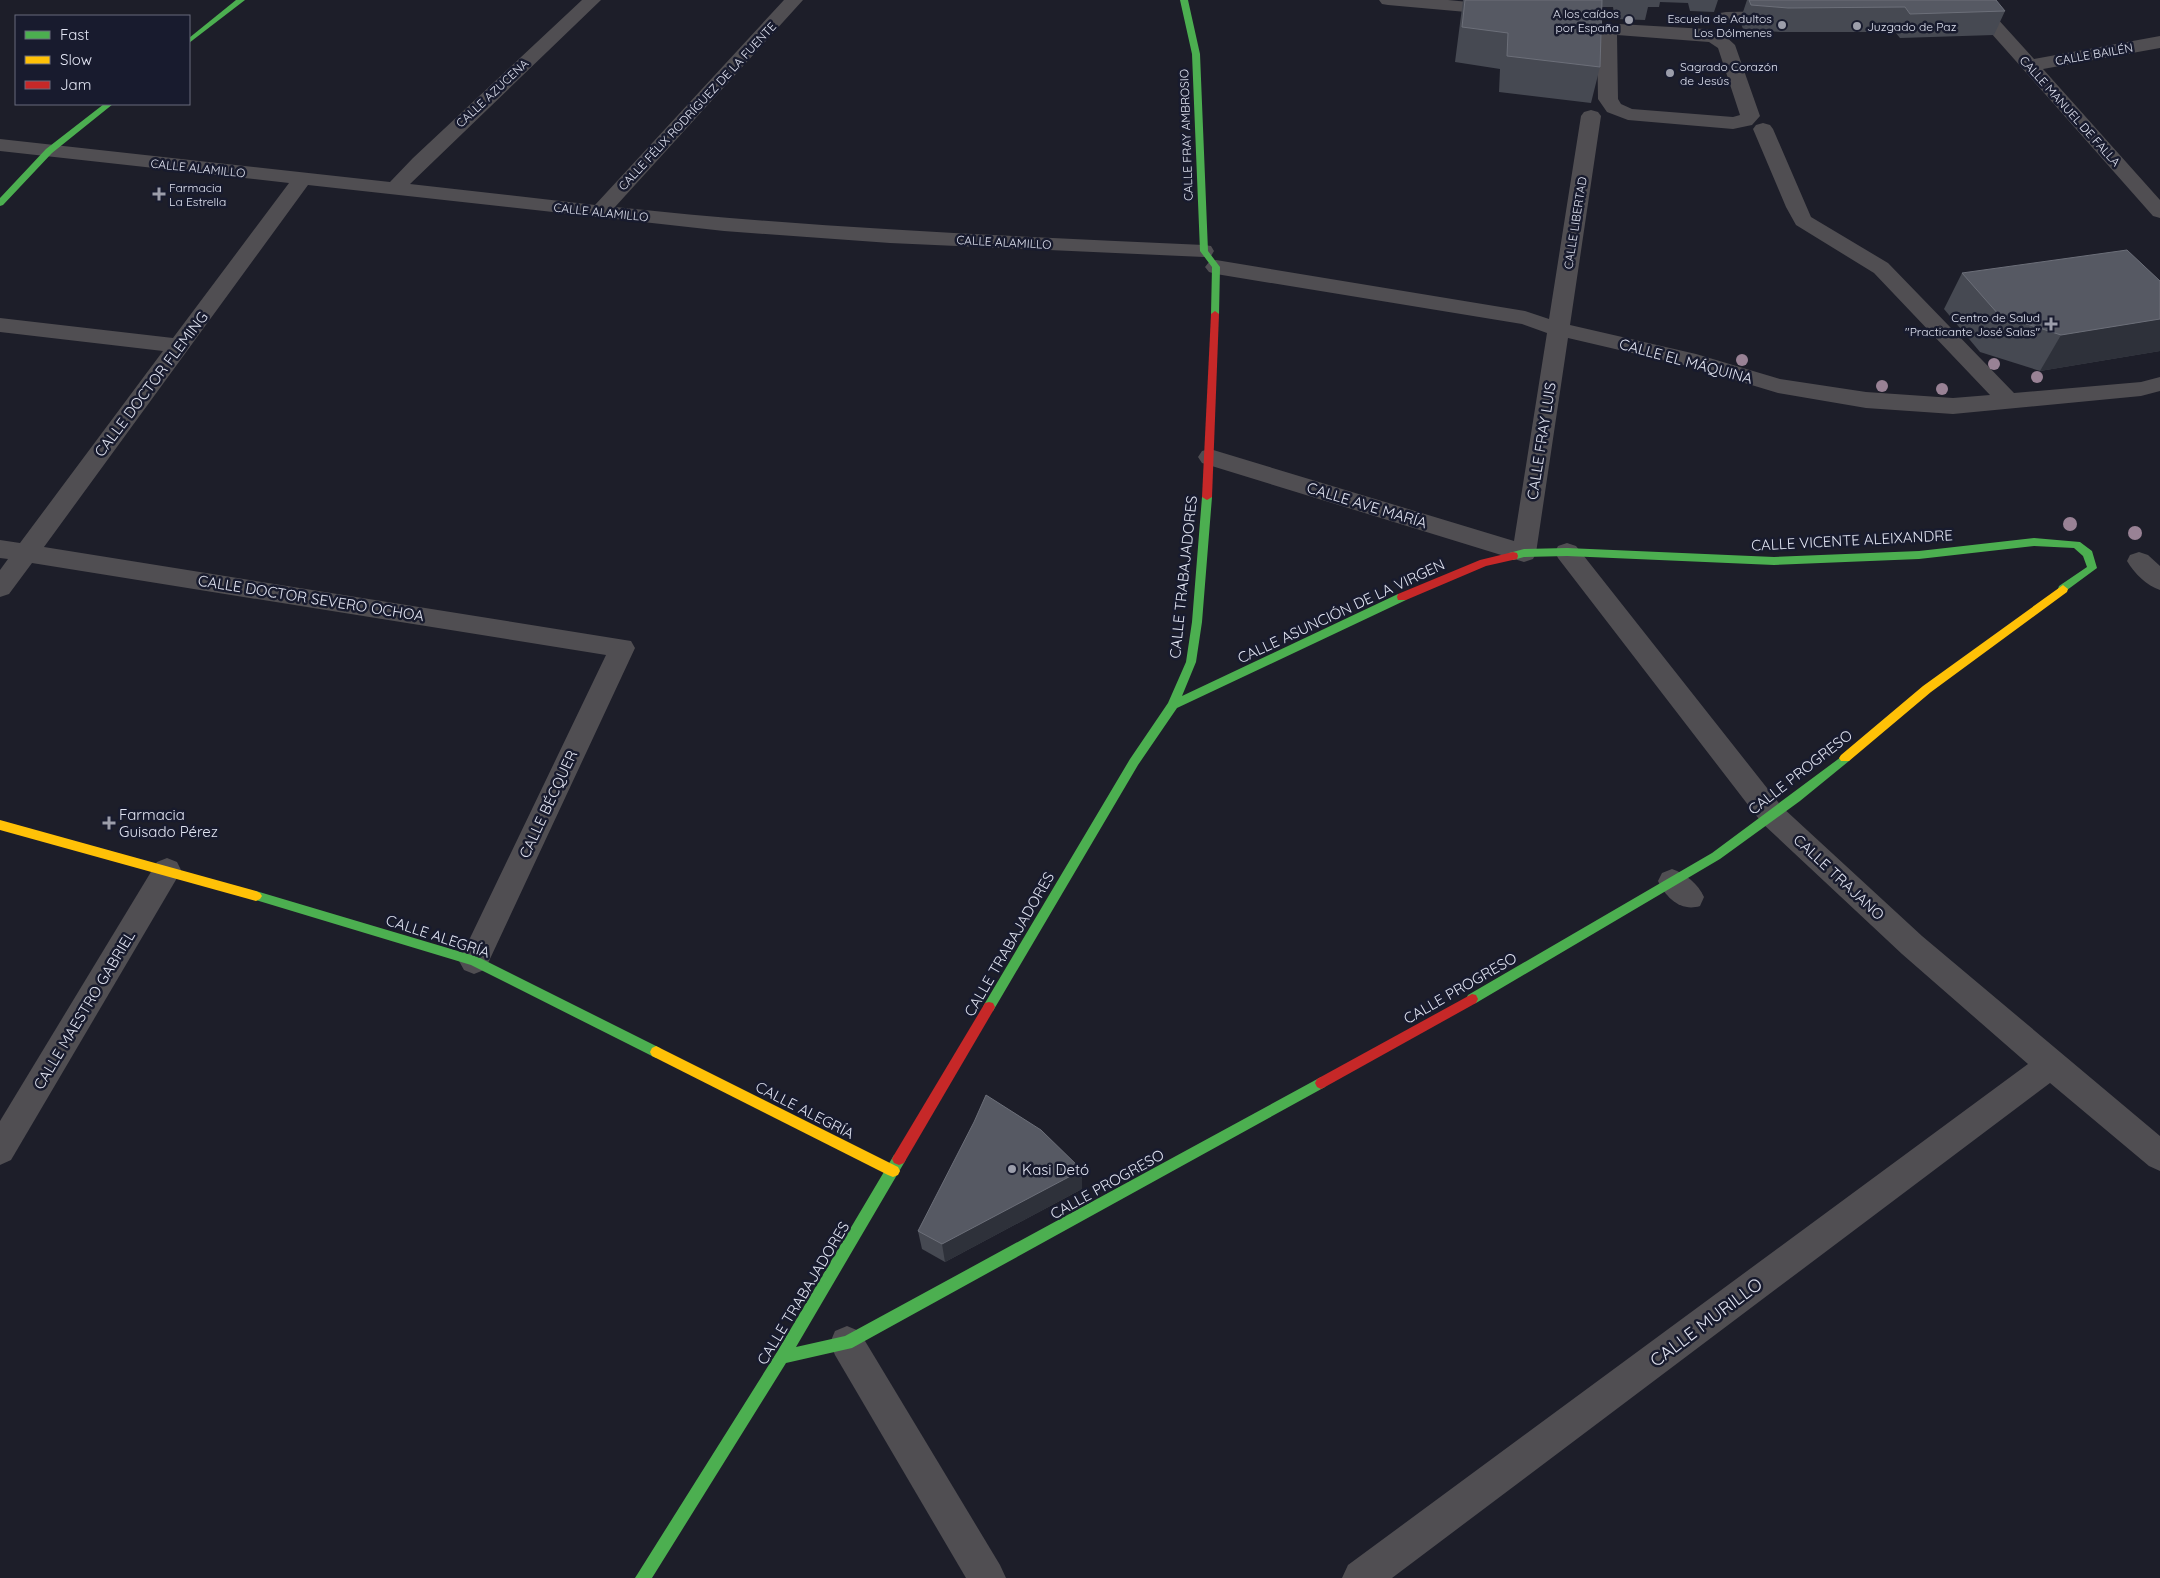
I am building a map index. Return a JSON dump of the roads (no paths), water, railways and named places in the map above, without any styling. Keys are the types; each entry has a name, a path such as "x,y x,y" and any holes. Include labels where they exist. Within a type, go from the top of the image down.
{"street":[{"path":"190,40 240,0"},
{"name":"CALLE AZUCENA","path":"395,189 420,162 592,0"},
{"name":"CALLE FÉLIX RODRÍGUEZ DE LA FUENTE","path":"599,212 794,0"},
{"name":"CALLE FRAY AMBROSIO","path":"1184,0 1196,54 1210,259"},
{"path":"1388,0 1520,12"},
{"name":"CALLE MANUEL DE FALLA","path":"1950,12 1980,10 2160,212"},
{"path":"1794,16 1724,15 1763,129 1803,221 1881,268 2010,402"},
{"name":"CALLE LIBERTAD","path":"1558,329 1591,116 1594,20 1724,15"},
{"path":"1611,30 1706,35 1716,38 1726,45 1750,116 1745,121 1733,123 1628,114 1614,108 1608,99 1606,35 1611,30"},
{"name":"CALLE BAILÉN","path":"2028,66 2160,42"},
{"path":"0,203 49,151 108,105"},
{"path":"1591,116 1763,129"},
{"name":"CALLE ALAMILLO","path":"0,145 302,180 724,225 1210,259"},
{"name":"CALLE DOCTOR FLEMING","path":"0,588 302,180"},
{"name":"CALLE EL MÁQUINA","path":"1210,259 1526,318 1558,329 1696,361 1778,386 1866,400 1943,405 2010,402 2141,389 2160,384"},
{"name":"CALLE TRABAJADORES","path":"643,1578 782,1357 1134,762 1173,705 1191,662 1210,457 1210,259"},
{"path":"0,325 179,346"},
{"name":"CALLE FRAY LUIS","path":"1524,553 1558,329"},
{"name":"CALLE AVE MARÍA","path":"1210,457 1524,553"},
{"name":"CALLE VICENTE ALEIXANDRE","path":"1524,553 1567,552 1774,561 1919,555 2034,542 2076,545 2088,554"},
{"name":"CALLE DOCTOR SEVERO OCHOA","path":"0,549 622,648"},
{"name":"CALLE TRAJANO","path":"1567,552 1772,815 1912,945 2051,1066 2153,1140"},
{"name":"CALLE ASUNCIÓN DE LA VIRGEN","path":"1173,705 1422,588 1484,563 1524,553"},
{"name":"CALLE PROGRESO","path":"782,1357 846,1343 1427,1025 1681,889 1716,856 1796,798 1927,690 2092,568 2088,554"},
{"path":"2139,561 2160,581"},
{"name":"CALLE BÉCQUER","path":"474,961 622,648"},
{"name":"CALLE ALEGRÍA","path":"0,825 167,870 474,961 893,1171"},
{"name":"CALLE MAESTRO GABRIEL","path":"0,1150 167,870"},
{"name":"CALLE MURILLO","path":"1361,1578 2051,1066"},
{"path":"846,1343 987,1578"}],"place":[{"name":"A los caídos por España","path":"1629,20"},
{"name":"Escuela de Adultos Los Dólmenes","path":"1782,25"},
{"name":"Juzgado de Paz","path":"1857,26"},
{"name":"Sagrado Corazón de Jesús","path":"1670,73"},
{"name":"Farmacia La Estrella","path":"159,194"},
{"name":"Centro de Salud \"Practicante José Salas\"","path":"2051,324"},
{"name":"Farmacia Guisado Pérez","path":"109,823"},
{"name":"Kasi Detó","path":"1012,1169"}]}
